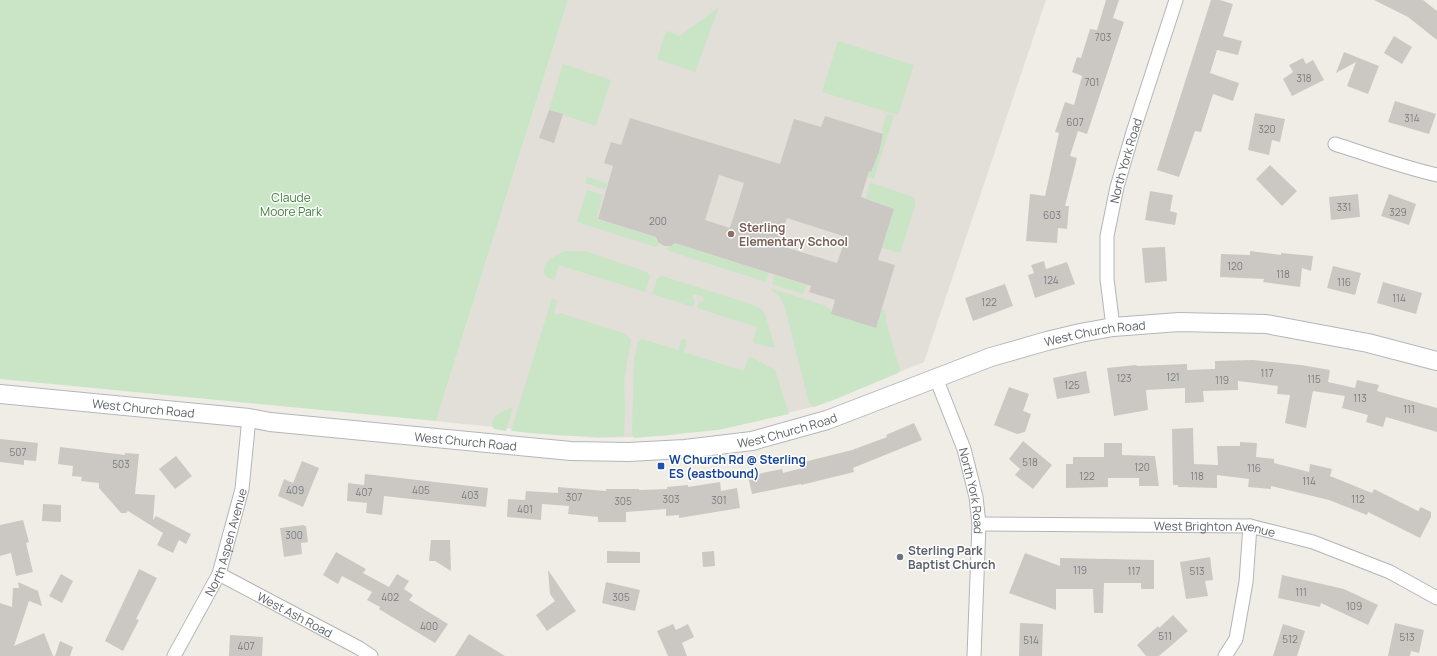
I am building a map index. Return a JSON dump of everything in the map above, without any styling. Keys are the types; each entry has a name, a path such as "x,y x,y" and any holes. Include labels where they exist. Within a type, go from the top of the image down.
{"main road":[{"name":"West Church Road","path":"0,394 249,418 278,423 571,451 628,452 685,449 752,440 827,420 991,357 1080,333 1112,327 1180,322 1266,324 1368,342 1437,361"}],"street":[{"name":"North York Road","path":"1112,327 1107,279 1107,236 1117,187 1133,132 1176,0"},
{"path":"1335,144 1375,158 1437,174"},
{"name":"North York Road","path":"936,378 964,449 976,497 979,524 974,656"},
{"name":"North Aspen Avenue","path":"174,656 219,574 242,489 249,418"},
{"name":"West Brighton Avenue","path":"979,524 1250,526 1313,542 1390,572 1437,598"},
{"path":"1225,656 1236,639 1246,582 1250,526"},
{"name":"West Ash Road","path":"219,574 360,648 371,656"}],"shaded area":[{"name":"Sterling Elementary School","path":"568,0 1046,0 924,362 812,407 724,428 664,436 597,438 436,421"}],"green space":[{"name":"Claude Moore Park","path":"0,0 568,0 436,421 0,379"},
{"path":"719,7 695,72 657,59 666,31 680,36"},
{"path":"838,41 914,65 898,115 822,92"},
{"path":"563,64 611,80 596,126 549,110"},
{"path":"887,114 894,115 874,179 867,177 869,171 871,172 883,134 882,129"},
{"path":"587,177 607,183 605,189 585,183"},
{"path":"870,182 915,198 915,206 900,253 882,248 894,209 866,198"},
{"path":"587,190 603,195 596,219 655,237 659,245 655,247 577,222"},
{"path":"675,243 769,273 766,282 669,251 667,248"},
{"path":"566,251 585,251 647,272 650,277 645,292 559,265 554,280 547,277 544,273 546,264 555,256"},
{"path":"774,275 806,285 803,294 772,284"},
{"path":"662,276 745,302 762,309 765,314 775,348 754,343 753,341 757,327 697,308 699,301 702,302 704,300 703,297 695,294 693,295 693,299 695,300 693,307 652,294 657,279"},
{"path":"770,288 827,306 827,308 831,309 831,314 876,328 882,310 886,311 886,321 900,370 898,373 814,407 809,403 785,308 779,296"},
{"path":"552,298 557,301 554,313 559,315 560,313 626,334 631,340 624,381 624,436 568,436 511,431"},
{"path":"642,339 678,350 682,339 685,339 687,341 684,352 744,371 748,358 751,357 775,370 789,414 718,430 634,438 632,434 634,360 638,342"},
{"path":"513,407 506,431 494,429 492,424 494,417 497,414"}],"building":[{"path":"1106,0 1119,0 1113,18 1124,22 1087,134 1078,131 1070,156 1077,158 1065,206 1069,206 1067,229 1058,228 1057,243 1026,241 1030,194 1045,196 1059,133 1055,132 1065,102 1074,105 1082,76 1072,72 1077,57 1081,58 1090,29 1097,30"},
{"path":"1211,0 1220,0 1233,4 1223,36 1242,41 1238,55 1217,50 1210,73 1239,83 1233,101 1213,94 1201,132 1195,131 1179,177 1157,170"},
{"path":"1374,0 1423,0 1437,11 1437,40 1408,17"},
{"path":"1394,36 1412,47 1402,64 1384,53"},
{"path":"1344,52 1379,66 1368,94 1347,86 1356,62 1336,73"},
{"path":"1303,58 1306,64 1313,60 1324,80 1292,96 1283,79 1293,72 1289,65"},
{"path":"1395,101 1436,114 1429,134 1388,122"},
{"path":"549,110 563,114 554,143 539,138"},
{"path":"1255,113 1285,119 1280,142 1272,140 1269,155 1248,150"},
{"name":"Sterling Elementary School","path":"825,116 883,134 879,152 871,172 869,171 861,197 894,209 878,260 895,265 876,328 831,314 835,300 809,292 811,286 675,243 671,246 664,246 658,242 656,237 598,219 613,166 604,163 611,142 621,145 630,118 780,164 794,119 821,127","holes":["719,175 744,183 730,228 705,220","787,218 846,237 837,263 778,245"]},
{"path":"1270,165 1297,191 1282,206 1256,179"},
{"path":"1150,191 1173,195 1170,211 1177,213 1175,225 1145,220"},
{"path":"1358,194 1360,217 1331,220 1329,197"},
{"path":"1389,194 1416,204 1409,225 1381,216"},
{"path":"1165,247 1167,281 1145,283 1142,248"},
{"path":"1250,251 1281,255 1281,253 1313,256 1311,271 1302,268 1300,287 1263,282 1264,279 1220,277 1221,254 1250,255"},
{"path":"1044,261 1046,269 1067,262 1075,284 1035,298 1028,275 1034,273 1031,265"},
{"path":"1333,266 1361,273 1355,295 1327,288"},
{"path":"1383,282 1422,293 1416,314 1377,303"},
{"path":"1005,284 1013,306 973,321 965,298"},
{"path":"1253,360 1301,365 1330,370 1328,382 1355,388 1357,380 1379,385 1377,391 1437,408 1437,432 1386,417 1383,427 1366,422 1368,415 1342,408 1345,396 1313,391 1306,428 1285,423 1290,395 1277,394 1278,386 1238,381 1238,390 1203,391 1204,402 1185,403 1185,388 1146,390 1148,410 1114,416 1107,368 1136,365 1187,364 1187,370 1215,369 1215,361"},
{"path":"1086,371 1090,393 1057,399 1053,378"},
{"path":"1009,387 1029,394 1023,411 1031,414 1025,432 1017,434 994,425"},
{"path":"914,423 922,440 853,468 854,472 801,485 752,494 748,476 782,469 783,473 806,467 804,462 852,450 887,437 886,435"},
{"path":"1193,428 1194,464 1218,465 1217,446 1240,446 1240,442 1257,443 1256,457 1274,459 1274,463 1309,472 1310,464 1332,469 1330,476 1372,493 1374,489 1418,511 1421,507 1431,512 1431,517 1420,538 1368,512 1367,515 1329,500 1271,486 1271,489 1248,487 1249,479 1217,475 1217,488 1178,487 1178,485 1173,485 1172,429"},
{"path":"0,439 38,443 36,461 24,460 24,465 0,462"},
{"path":"1023,441 1052,465 1033,489 1015,475 1020,469 1009,459"},
{"path":"1104,443 1122,443 1122,455 1155,456 1159,486 1139,486 1139,478 1108,478 1108,487 1066,488 1066,464 1073,464 1073,457 1104,457"},
{"path":"60,447 125,455 125,453 139,454 135,494 155,495 153,520 156,516 191,534 186,544 179,540 173,553 157,545 163,533 128,511 126,513 121,513 99,488 99,483 81,481 82,477 72,476 73,466 58,464"},
{"path":"176,456 192,476 175,489 159,469"},
{"path":"302,461 319,468 303,507 278,496 284,479 293,483"},
{"path":"365,474 488,488 486,507 384,496 382,515 366,513 367,503 347,501 348,483 364,485"},
{"path":"720,482 721,491 737,488 740,508 679,518 679,515 666,516 666,509 626,512 626,522 598,522 598,517 568,514 569,506 542,504 541,520 507,517 508,499 525,500 526,491 558,493 558,487 606,491 606,489 667,489 667,487 688,485 688,487"},
{"path":"43,504 61,505 61,522 42,521"},
{"path":"23,520 29,542 26,543 33,572 16,576 11,553 0,556 0,525"},
{"path":"306,526 308,542 301,543 302,554 284,557 280,528"},
{"path":"431,540 450,540 451,571 435,561 429,561"},
{"path":"607,551 640,552 640,563 607,563"},
{"path":"714,551 715,566 703,567 702,552"},
{"path":"336,552 366,569 363,573 389,587 397,574 409,581 404,589 413,595 409,600 448,624 435,643 367,600 372,592 342,576 338,584 323,575"},
{"path":"1025,553 1060,566 1060,558 1154,560 1154,589 1141,589 1141,583 1104,583 1103,613 1094,613 1093,589 1056,589 1056,610 1009,593"},
{"path":"1210,557 1213,580 1205,581 1208,596 1186,599 1180,562"},
{"path":"139,569 157,578 136,619 139,620 123,651 105,641"},
{"path":"548,570 576,611 547,631 536,615 555,601 550,594"},
{"path":"61,574 73,581 62,603 49,596"},
{"path":"1282,575 1344,589 1378,605 1368,625 1321,603 1320,607 1278,598"},
{"path":"18,582 38,591 42,606 29,601 14,646 44,633 53,656 0,656 0,603 12,607 13,588 19,588"},
{"path":"606,582 640,590 635,611 602,603"},
{"path":"1173,615 1188,631 1159,656 1146,656 1137,645"},
{"path":"1020,623 1043,624 1042,656 1019,656"},
{"path":"1395,623 1424,630 1419,653 1411,651 1410,656 1388,656"},
{"path":"673,624 676,630 688,624 694,637 682,643 687,656 668,656 657,631"},
{"path":"1283,624 1305,631 1297,656 1273,656"},
{"path":"469,634 505,656 455,656"},
{"path":"230,635 263,637 262,656 229,656"},
{"path":"60,641 73,647 70,656 55,656"}],"place":[{"name":"Sterling Elementary School","path":"731,234"},
{"name":"W Church Rd @ Sterling ES (eastbound)","path":"661,466"},
{"name":"Sterling Park Baptist Church","path":"900,557"}]}
